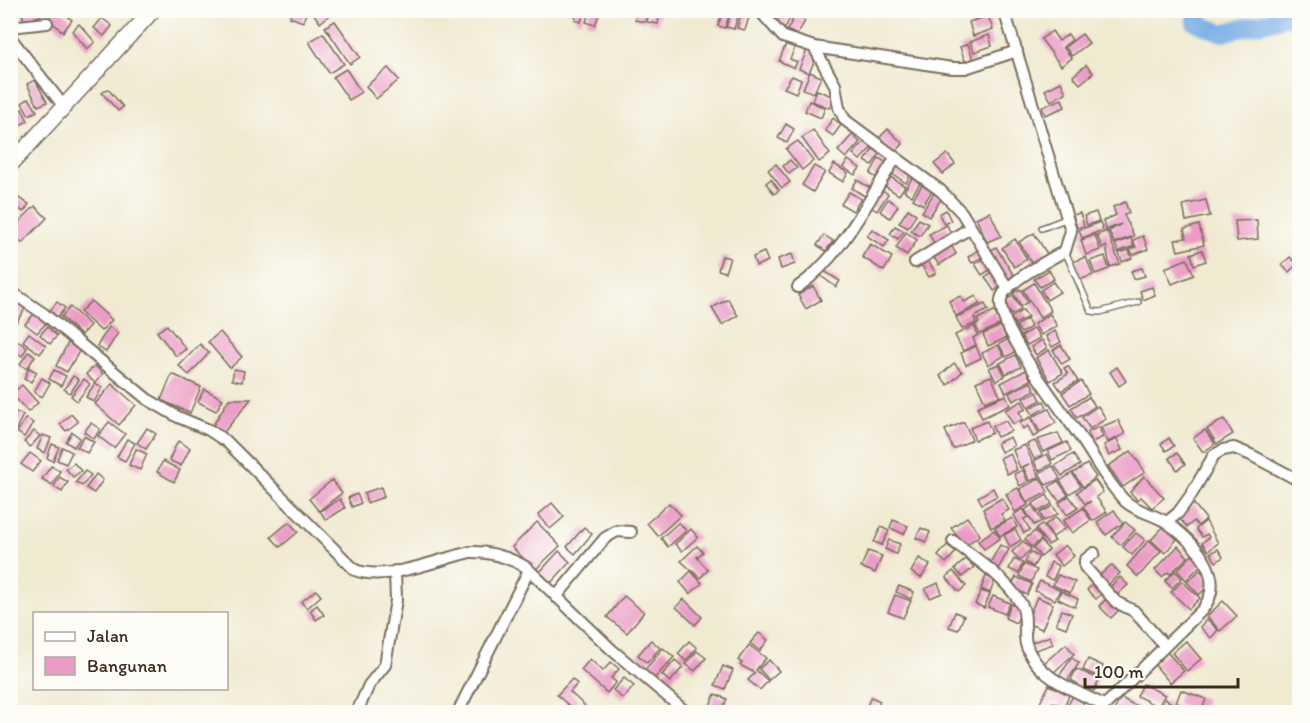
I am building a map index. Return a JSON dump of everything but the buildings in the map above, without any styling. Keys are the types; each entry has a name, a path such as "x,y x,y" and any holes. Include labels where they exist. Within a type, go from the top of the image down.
{"street":[{"path":"10,165 153,10"},
{"path":"759,10 783,37 814,47 952,68 965,68 1017,51"},
{"path":"953,542 988,568 1023,605 1026,644 1038,665 1054,679 1101,709 1202,610 1211,599 1213,590 1205,563 1194,546 1167,522 1145,515 1125,501 1009,330 1000,303 1008,289 1065,251 1071,231 1064,219 1004,10"},
{"path":"10,27 47,23"},
{"path":"10,37 65,108"},
{"path":"814,47 835,85 840,114 895,159 942,191 962,213 1008,289"},
{"path":"798,287 816,274 835,249 895,159"},
{"path":"915,262 970,228"},
{"path":"10,291 44,314 147,399 178,417 209,430 227,442 355,570 366,574 385,575 470,552 482,551 510,558 529,570 612,650 686,712"},
{"path":"1167,522 1178,513 1191,495 1214,455 1223,450 1234,448 1251,454 1299,481"},
{"path":"556,597 605,538 617,531 631,532"},
{"path":"1094,553 1085,560 1085,567 1116,602 1134,611 1164,645"},
{"path":"458,712 529,570"},
{"path":"357,712 369,684 385,665 396,600 395,571"}],"lane":[{"path":"1042,228 1064,219"},
{"path":"1065,251 1091,311 1100,312 1138,302"}],"waterway":[{"path":"1195,10 1195,22 1222,33 1286,17 1300,20"}]}
